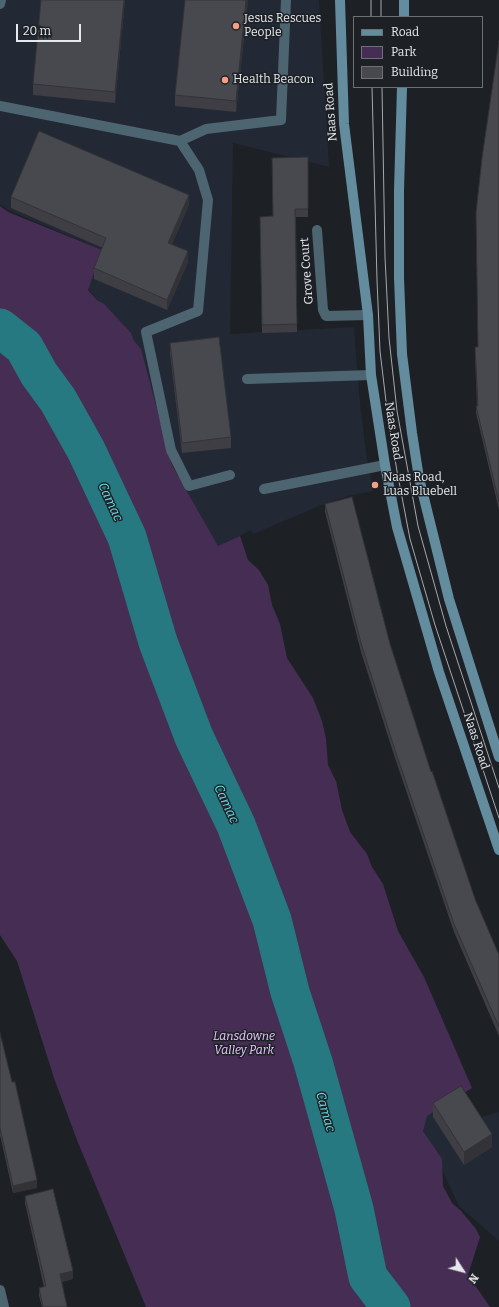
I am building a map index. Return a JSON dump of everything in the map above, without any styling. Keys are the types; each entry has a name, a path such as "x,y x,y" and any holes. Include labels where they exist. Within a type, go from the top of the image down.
{"main road":[{"name":"Naas Road","path":"340,0 344,124 368,315 371,375 385,465 397,527 439,672 499,850"},
{"path":"404,0 404,16"},
{"name":"Naas Road","path":"402,88 399,190 399,278 402,354 412,433 419,478 449,599 499,757"}],"street":[{"path":"0,4 1,0"},
{"path":"0,106 180,141 206,129 281,120 286,0"},
{"path":"180,141 199,170 208,200 198,311 146,332 172,450 189,486 230,475"},
{"name":"Grove Court","path":"317,230 323,310 326,316 368,315"},
{"path":"247,379 371,375"},
{"path":"264,489 385,465"},
{"path":"0,1290 4,1307"}],"shaded area":[{"path":"0,0 319,0 329,167 233,143 230,334 354,327 359,395 366,453 373,491 348,496 319,506 253,534 251,530 218,547 172,464 141,350 88,289 102,250 8,210 0,204"},
{"path":"456,1090 475,1119 499,1112 499,1241 459,1206 418,1118"}],"green space":[{"name":"Lansdowne Valley Park","path":"0,206 8,212 102,250 88,290 97,300 104,304 131,333 134,341 141,349 172,465 218,546 240,536 248,560 259,570 268,585 272,605 280,624 287,658 313,698 322,721 326,739 328,765 336,781 342,810 350,832 367,854 372,867 383,884 398,931 424,977 472,1088 427,1116 423,1131 442,1159 443,1186 452,1203 476,1229 480,1237 468,1275 490,1307 146,1307 77,1140 54,1078 17,961 0,935"}],"building":[{"path":"41,0 124,0 115,92 33,84"},
{"path":"185,0 246,0 236,101 175,95"},
{"path":"499,41 499,502 476,406 478,406 475,347 478,347 476,213 482,158"},
{"path":"39,131 189,195 168,243 188,251 167,300 94,268 106,238 11,197"},
{"path":"308,157 308,209 295,209 297,324 262,325 260,217 273,216 272,158"},
{"path":"219,337 231,437 182,443 170,343"},
{"path":"352,497 390,644 431,772 432,771 475,899 499,955 499,1027 454,924 395,750 361,643 325,504"},
{"path":"0,1033 12,1082 15,1082 37,1180 13,1186 0,1128"},
{"path":"461,1086 492,1134 464,1152 433,1103"},
{"path":"53,1189 73,1271 60,1274 67,1307 43,1307 39,1288 46,1286 25,1196"}],"waterway":[{"name":"Camac","path":"0,328 24,347 39,374 58,400 86,450 127,537 158,642 194,737 236,825 272,920 290,992 313,1062 354,1209 368,1277 391,1307"}],"tram line":[{"path":"371,0 371,16"},
{"path":"381,0 381,16"},
{"path":"372,88 380,351 388,418 397,471 410,539 435,625 499,818"},
{"path":"382,88 385,257 389,338 397,411 418,526 446,626 499,788"}],"place":[{"name":"Jesus Rescues People","path":"236,26"},
{"name":"Health Beacon","path":"225,80"},
{"name":"Naas Road, Luas Bluebell","path":"375,485"}]}
